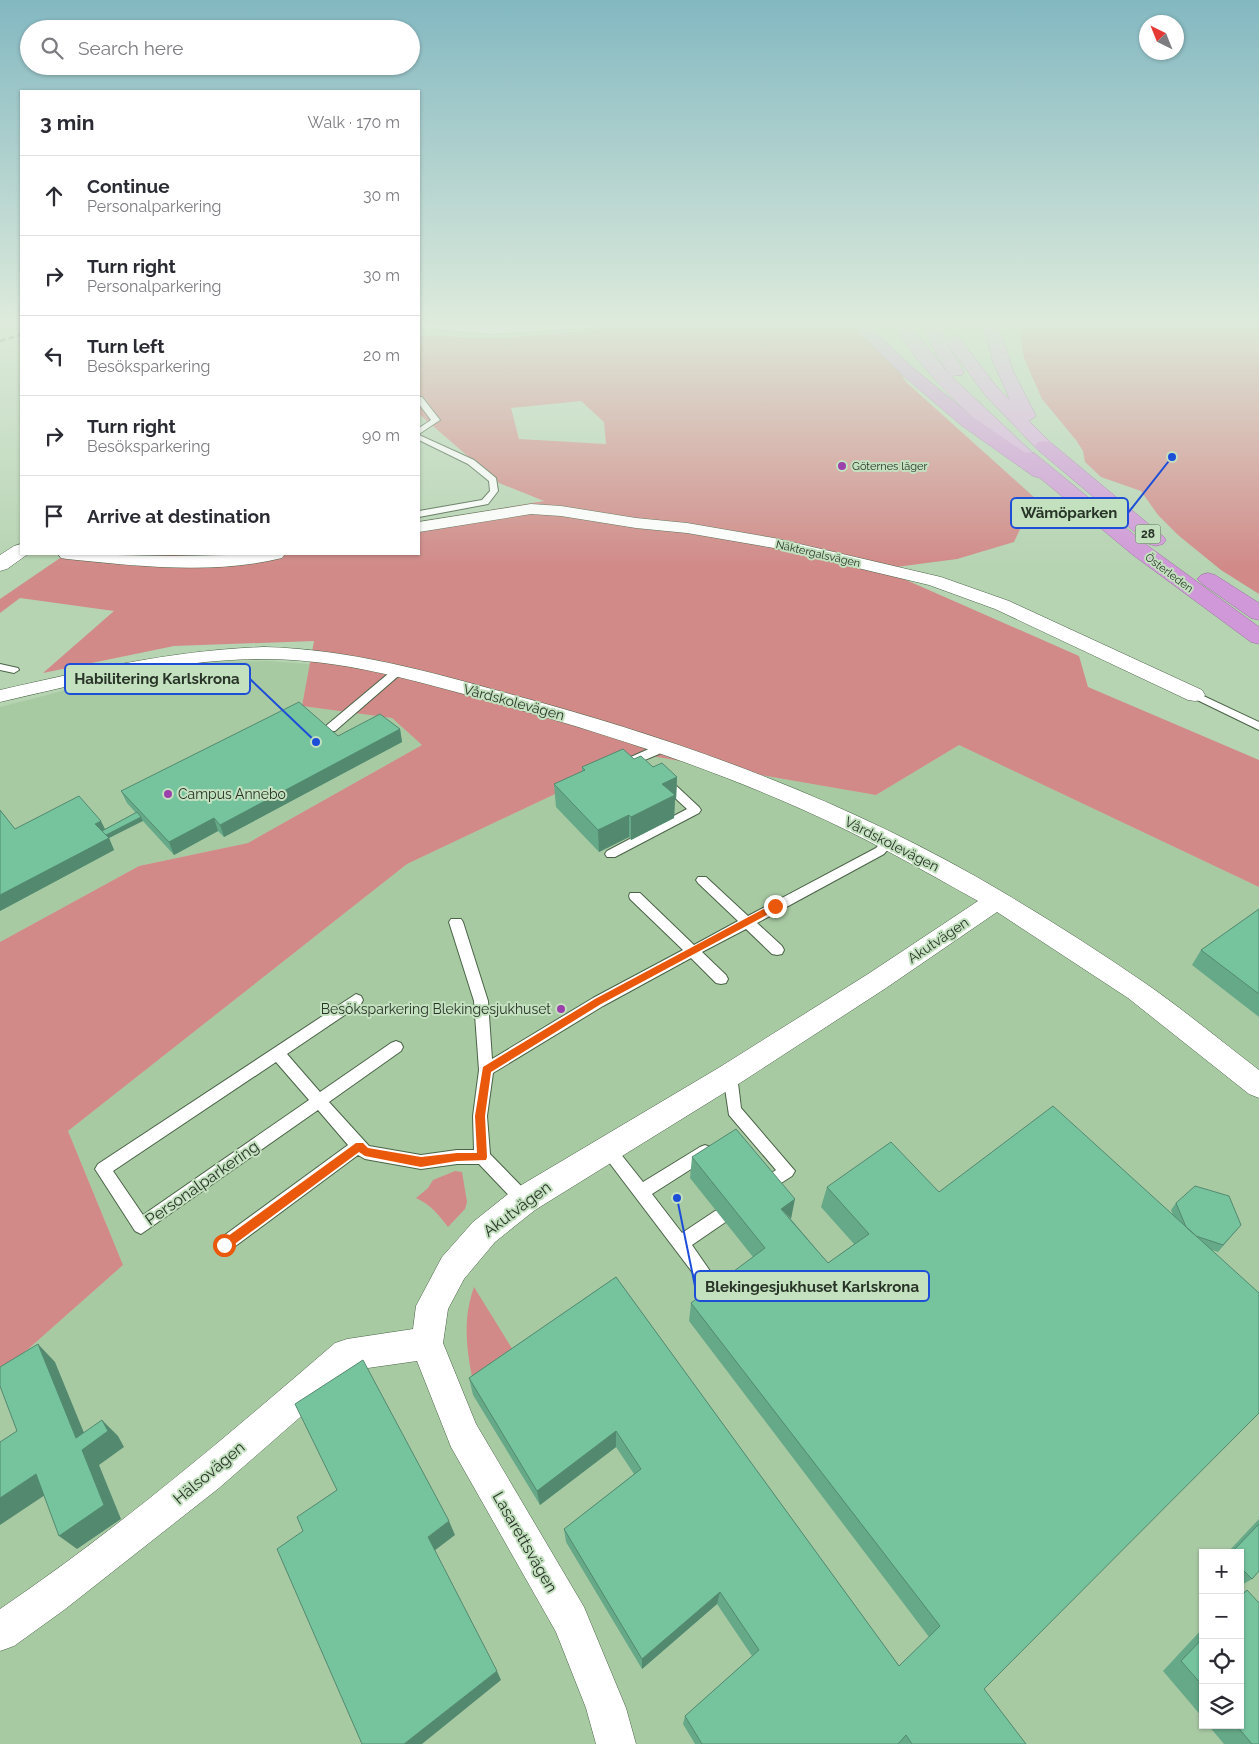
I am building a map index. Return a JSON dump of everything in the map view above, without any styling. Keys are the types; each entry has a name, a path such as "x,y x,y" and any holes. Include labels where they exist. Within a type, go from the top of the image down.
{"highway":[{"path":"947,404 967,421 1058,484"},
{"path":"971,404 1036,451"},
{"name":"Österleden","path":"981,404 1036,451 1166,548 1259,613"},
{"name":"Österleden","path":"1001,404 1058,484 1144,555 1259,637"},
{"path":"1020,404 1036,451"}],"street":[{"name":"Näktergalsvägen","path":"420,527 487,508 561,511 636,523 687,528 774,543 935,581 1002,606 1196,695"},
{"path":"0,560 20,550"},
{"path":"0,565 20,550"},
{"path":"77,555 209,562 268,555"},
{"name":"Vårdskolevägen","path":"0,696 114,669 171,659 218,654 317,655 364,662 584,721 661,745 782,791 889,841 997,900"},
{"path":"997,900 1137,992 1259,1086"},
{"name":"Akutvägen","path":"427,1343 432,1306 453,1268 484,1232 524,1200 730,1075 877,981 997,900"},
{"name":"Hälsovägen","path":"0,1632 51,1597 192,1488 346,1355 427,1343"},
{"name":"Lasarettsvägen","path":"427,1343 463,1435 571,1620 606,1708 616,1744"}],"lane":[{"path":"420,431 436,420 423,404"},
{"path":"420,437 471,462 493,480 494,491 487,508 420,514"},
{"path":"0,667 14,670"},
{"path":"331,728 399,670"},
{"path":"1196,695 1259,726"},
{"path":"615,769 647,764 661,745"},
{"path":"611,854 695,810 647,764"},
{"path":"486,1070 598,1002 880,851 889,841"},
{"path":"702,880 777,950"},
{"path":"634,896 694,950 721,979"},
{"path":"456,922 481,1000 486,1070 480,1116 482,1157 524,1200"},
{"name":"Personalparkering","path":"356,1000 103,1169 141,1226 396,1047"},
{"path":"277,1053 365,1152 421,1162 457,1157 482,1157"},
{"path":"730,1075 734,1110 787,1171 764,1187"},
{"path":"731,1135 747,1125"},
{"path":"224,1245 360,1146"},
{"path":"641,1192 715,1146"},
{"path":"607,1148 702,1271"},
{"path":"681,1243 721,1216"}],"shaded area":[{"path":"420,404 547,404 511,408 519,439 606,444 604,422 585,404 931,404 1035,498 1014,542 957,559 881,569 1079,656 1088,687 1259,760 1259,887 959,745 876,795 640,754 407,864 68,1131 123,1265 0,1374 0,942 139,866 248,843 422,745 392,718 302,706 314,641 174,646 43,673 114,611 20,598 0,613 0,599 65,555 211,555 212,557 225,555 420,555 420,522 544,501 499,483 420,415"},
{"path":"1046,404 1259,404 1259,594 1221,570 1178,535 1158,515 1141,491 1101,477 1085,462 1083,451"},
{"name":"Campus Annebo","path":"267,661 310,664 302,706 392,718 422,745 248,843 139,866 0,942 0,707 109,679 214,662"},
{"path":"959,745 1259,887 1259,1744 0,1744 0,1374 123,1265 68,1131 407,864 640,754 876,795"},
{"path":"455,1171 462,1172 467,1202 465,1209 448,1227 434,1210 416,1198 428,1188 433,1180"},
{"path":"474,1287 513,1350 472,1377 468,1354 467,1321"}],"building":[{"path":"299,702 338,736 380,714 400,729 220,825 214,818 169,842 121,791"},
{"path":"623,749 634,759 641,756 653,767 662,763 677,777 662,784 675,795 631,817 629,815 598,830 554,784 585,770 582,767"},
{"path":"79,796 101,821 95,824 109,838 0,895 0,810 15,829"},
{"path":"137,812 141,817 106,835 102,831"},
{"path":"1259,909 1259,994 1201,950"},
{"path":"1053,1106 1259,1293 1259,1413 984,1689 1026,1744 912,1744 906,1735 898,1744 702,1744 685,1716 759,1650 720,1592 642,1659 564,1529 641,1469 616,1431 537,1491 469,1378 616,1277 899,1666 940,1626 691,1303 765,1248 692,1157 736,1129 795,1199 781,1209 828,1263 869,1234 827,1187 891,1142 939,1192"},
{"path":"1195,1186 1229,1196 1241,1225 1223,1245 1196,1236 1186,1227 1176,1203"},
{"path":"38,1344 76,1438 102,1420 108,1431 82,1450 104,1505 59,1536 36,1474 0,1498 0,1442 17,1431 0,1386 0,1367"},
{"path":"363,1360 449,1521 428,1537 497,1671 404,1744 362,1744 277,1549 303,1531 297,1517 337,1490 295,1404"},
{"path":"1259,1524 1259,1571 1252,1579 1244,1571 1244,1549 1235,1549"},
{"path":"1247,1590 1259,1603 1259,1744 1252,1744 1239,1729 1244,1729 1244,1593"},
{"path":"1199,1642 1199,1681 1181,1661"}],"place":[{"name":"Wämöparken","path":"1172,457"},
{"name":"Göternes läger","path":"842,466"},
{"name":"Habilitering Karlskrona","path":"316,742"},
{"name":"Campus Annebo","path":"168,794"},
{"name":"Besöksparkering Blekingesjukhuset","path":"561,1009"},
{"name":"Blekingesjukhuset Karlskrona","path":"677,1198"}],"route":[{"path":"224,1245 360,1146 365,1152 421,1162 457,1157 482,1157 480,1116 486,1070 598,1002 775,906"}]}
